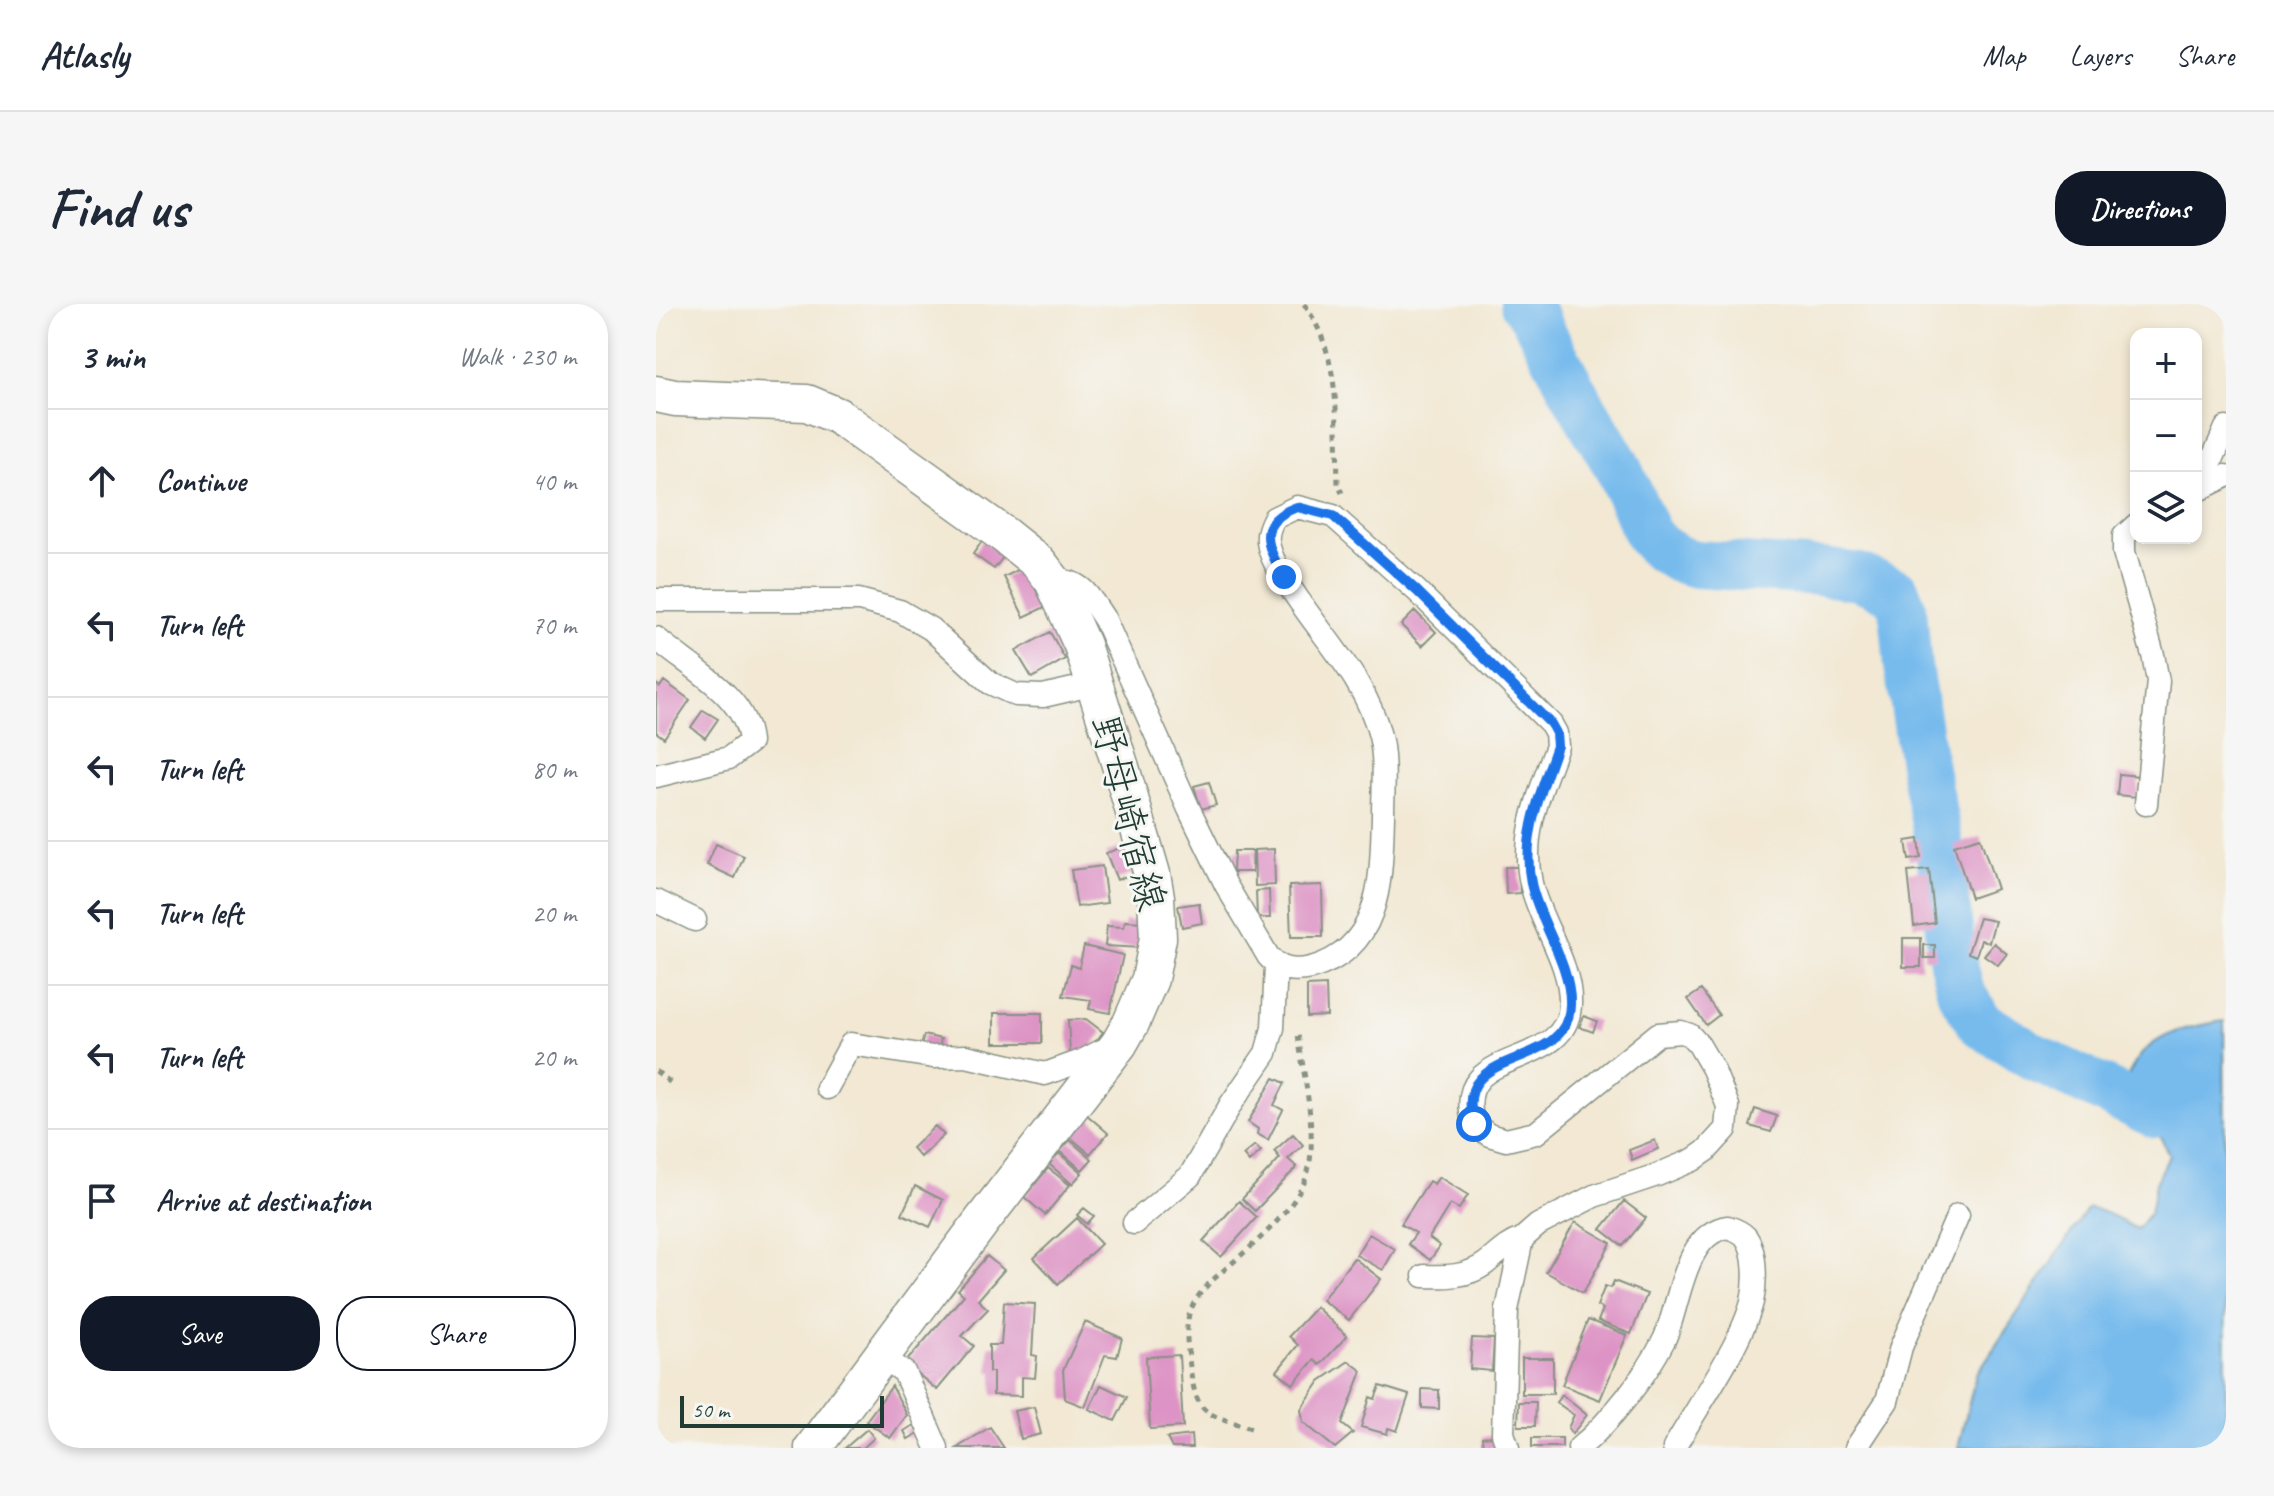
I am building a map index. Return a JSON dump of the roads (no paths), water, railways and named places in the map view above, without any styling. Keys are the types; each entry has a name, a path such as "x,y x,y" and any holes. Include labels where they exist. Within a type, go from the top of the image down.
{"main road":[{"name":"野母崎宿線","path":"656,394 675,398 807,403 823,407 1039,563 1053,581 1082,645 1152,874 1158,938 1150,979 1131,1023 813,1448"}],"street":[{"path":"2202,483 2226,428"},
{"path":"2202,487 2226,476"},
{"path":"1053,581 1066,579 1076,583 1105,620 1226,885 1268,956 1284,970 1304,970 1332,960 1354,943 1374,911 1382,863 1383,788 1380,738 1370,706 1284,577 1268,544 1268,529 1274,518 1297,507 1333,516 1417,591 1551,724 1556,733 1557,746 1532,819 1527,852 1531,885 1553,937 1571,1006 1566,1022 1541,1049 1481,1075 1474,1084 1470,1100 1474,1124 1489,1135 1506,1140 1536,1133 1658,1034 1672,1031 1690,1035 1713,1069 1728,1106 1726,1129 1693,1160 1594,1196 1538,1225 1482,1266 1452,1277 1424,1276"},
{"path":"2130,530 2124,536 2124,552 2158,681 2146,804"},
{"path":"656,600 859,600 900,611 931,629 990,683 1016,695 1043,696 1095,684"},
{"path":"656,638 702,673 735,705 749,728 750,742 729,758 656,776"},
{"path":"656,901 695,920"},
{"path":"1134,1223 1190,1176 1231,1104 1266,1053 1273,1028 1276,965"},
{"path":"827,1088 851,1044 933,1057 966,1056 1045,1074 1101,1051 1113,1051"},
{"path":"1856,1448 1887,1401 1901,1347 1958,1215"},
{"path":"1579,1448 1595,1435 1614,1411 1664,1339 1682,1282 1698,1246 1707,1234 1728,1227 1745,1236 1750,1245 1753,1261 1752,1301 1737,1338 1674,1448"},
{"path":"1508,1448 1503,1433 1507,1310 1522,1239"},
{"path":"881,1356 904,1372 937,1448"}],"water":[{"path":"2224,1021 2226,1448 1958,1448 1976,1375 2088,1208 2137,1229 2150,1213 2156,1183 2169,1156 2158,1131 2115,1103 2135,1063 2152,1044 2163,1038"}],"waterway":[{"path":"1524,304 1616,464 1648,535 1659,547 1678,559 1696,564 1859,577 1896,592 1903,610 1908,666 1938,838 1953,962 1961,993 1981,1024 2036,1058 2155,1114"}]}
